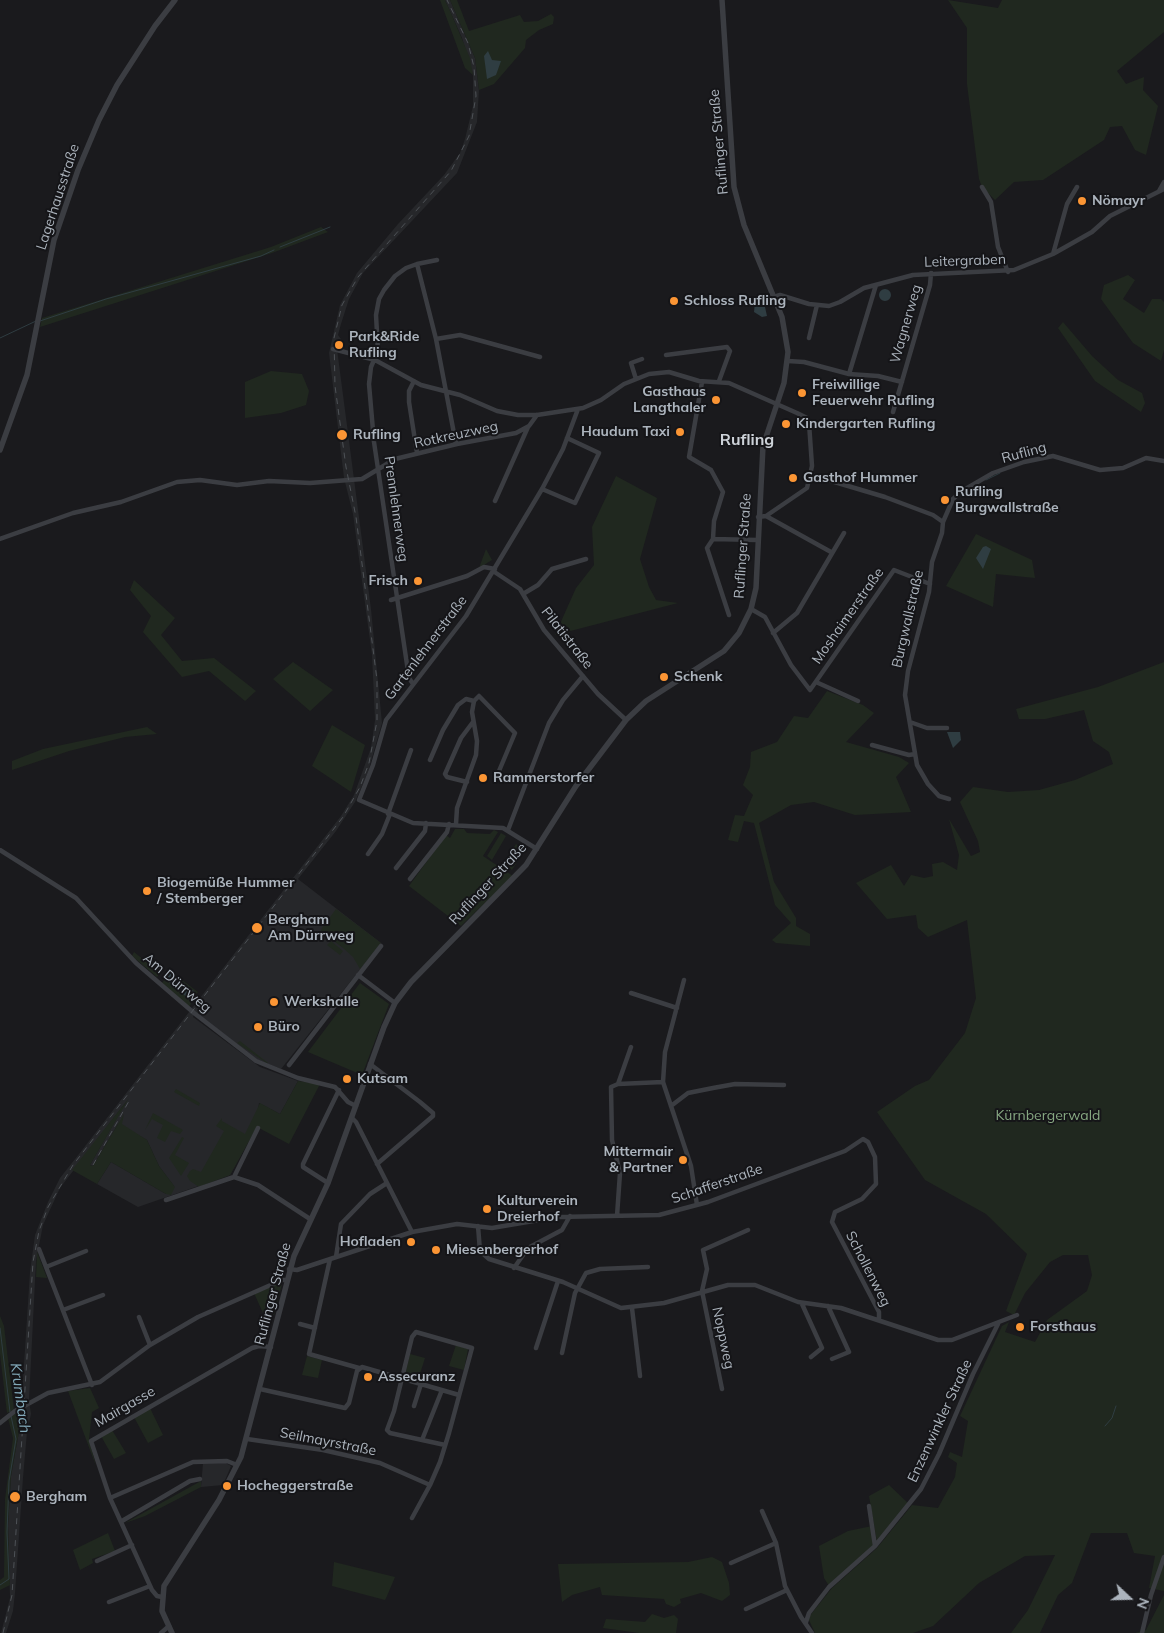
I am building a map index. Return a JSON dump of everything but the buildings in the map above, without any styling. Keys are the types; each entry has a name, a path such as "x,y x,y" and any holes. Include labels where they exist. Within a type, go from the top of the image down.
{"street":[{"name":"Lagerhausstraße","path":"0,450 23,388 58,226 92,135 125,72 155,26 175,0"},
{"name":"Ruflinger Straße","path":"172,1633 162,1611 162,1597 169,1576 219,1500 237,1465 247,1439 289,1270 310,1219 328,1183 370,1064 395,1003 411,982 513,880 538,850 576,786 626,720 650,698 724,651 739,634 751,609 756,590 758,517 763,446 784,383 788,361 784,326 744,225 734,187 722,0"},
{"path":"1161,190 1164,182"},
{"path":"982,187 991,202 998,247 1008,272"},
{"path":"1052,254 1067,204 1077,187"},
{"name":"Leitergraben","path":"774,297 780,295 817,305 834,305 864,288 913,275 1008,272 1052,254 1092,232 1110,216 1161,190"},
{"name":"Prennlehnerweg","path":"413,684 409,678 369,384 371,367 375,360 378,344 377,311 382,294 395,276 406,268 437,260"},
{"path":"417,264 448,392 456,444"},
{"name":"Wagnerweg","path":"893,412 930,285 931,273"},
{"path":"849,374 876,284"},
{"path":"809,338 817,305"},
{"path":"436,339 460,335 540,357"},
{"path":"666,355 729,348 730,354 719,381"},
{"path":"333,349 375,360 414,382 448,392 503,413 537,415 578,410 595,404 636,379 649,374 669,372 702,382 719,381 735,385 797,413 808,420 811,475 805,490 766,516 758,517"},
{"path":"636,379 630,363 642,359"},
{"name":"Wagnerweg","path":"788,361 804,362 849,374 878,376 902,382"},
{"path":"414,382 410,391 409,402 417,453"},
{"path":"702,382 689,458 711,470 723,492 714,521 713,539 707,548 730,615"},
{"name":"Gartenlehnerstraße","path":"389,814 359,800 373,765 386,720 461,624 542,490 578,410"},
{"name":"Rotkreuzweg","path":"0,539 78,511 120,502 177,482 200,480 237,485 269,481 310,483 365,478 390,462 417,453 510,435 528,426 537,415"},
{"path":"495,502 528,426"},
{"path":"542,490 576,503 599,453 567,438"},
{"name":"Rufling","path":"953,499 962,491 993,473 1047,456 1058,457 1100,470 1123,468 1146,458 1164,461"},
{"path":"811,475 886,497 933,515 943,522"},
{"name":"Burgwallstraße","path":"949,799 939,796 928,784 920,770 914,754 910,722 905,704 905,688 930,584 932,562 942,533 943,522 953,499"},
{"path":"766,516 831,552"},
{"path":"773,633 794,616 844,533"},
{"path":"713,539 757,540"},
{"path":"523,594 538,585 552,569 586,559"},
{"path":"391,600 467,576 484,567 494,570"},
{"name":"Pilatistraße","path":"494,570 510,581 523,594 538,622 605,701 626,720"},
{"name":"Moshaimerstraße","path":"751,609 765,617 773,633 810,690 894,570 930,584"},
{"path":"508,830 549,724 563,700 583,676"},
{"name":"Moshaimerstraße","path":"816,682 858,701"},
{"path":"456,824 457,808 477,748 473,722 474,701 479,696 515,733 499,771"},
{"path":"430,760 454,711 463,700 474,701"},
{"path":"467,782 447,777 445,774 461,738 473,722"},
{"path":"910,722 927,728 947,728"},
{"path":"872,745 909,755 914,754"},
{"path":"368,854 382,834 411,750"},
{"path":"389,814 414,823 456,824 508,830 538,850"},
{"path":"396,868 425,830 426,823"},
{"path":"410,879 447,832 449,824"},
{"name":"Am Dürrweg","path":"0,850 76,898 136,963 192,1012 256,1061 298,1078 330,1084 339,1090 348,1102 356,1106"},
{"path":"289,1065 381,946"},
{"path":"358,975 395,1003"},
{"path":"684,980 665,1052 663,1082 691,1166 697,1205"},
{"path":"631,993 676,1008"},
{"path":"618,1084 631,1047"},
{"path":"370,1064 433,1113 433,1116 378,1164"},
{"path":"617,1216 620,1173 612,1140 611,1088 618,1084 663,1082"},
{"path":"671,1106 688,1093 720,1086 735,1084 784,1085"},
{"path":"328,1183 303,1167 303,1164 339,1090"},
{"path":"352,1118 356,1122 412,1232"},
{"path":"234,1177 258,1128"},
{"name":"Schafferstraße","path":"289,1270 297,1270 412,1232 457,1224 500,1227 544,1218 570,1216 659,1215 697,1205 844,1151 863,1139"},
{"name":"Schollenweg","path":"863,1139 868,1142 875,1157 876,1184 862,1199 838,1210 832,1222 876,1307 879,1319"},
{"path":"166,1200 234,1177 258,1185 310,1219"},
{"path":"387,1183 370,1194 341,1224 309,1354 459,1395"},
{"path":"514,1268 528,1248 562,1230 570,1216"},
{"path":"478,1226 482,1254 489,1259 577,1288 607,1303 632,1308 664,1303 728,1285 755,1285 802,1304 828,1306 879,1319 913,1334 938,1340 952,1340 998,1324 1017,1315"},
{"path":"702,1291 707,1269 704,1250 748,1230"},
{"path":"39,1249 92,1385"},
{"path":"46,1267 86,1251"},
{"path":"562,1353 577,1288 589,1272 600,1269 648,1267"},
{"path":"0,1423 15,1411 48,1393 92,1385 108,1377 150,1345 228,1302 282,1280 287,1280"},
{"path":"536,1348 558,1281"},
{"name":"Noppweg","path":"702,1291 722,1389"},
{"path":"63,1310 103,1295"},
{"path":"802,1304 822,1348 811,1357"},
{"path":"828,1306 849,1352 832,1359"},
{"path":"632,1308 640,1376"},
{"path":"139,1317 150,1345"},
{"path":"300,1324 315,1328"},
{"name":"Enzenwinkler Straße","path":"806,1622 809,1612 829,1587 875,1546 905,1512 931,1471 973,1374 998,1324"},
{"path":"412,1518 430,1485 445,1445 472,1348 418,1332 412,1337 387,1430 390,1433 445,1445"},
{"name":"Mairgasse","path":"162,1597 157,1596 150,1586 110,1498 91,1441 252,1348 258,1346 271,1348"},
{"path":"260,1389 345,1408 349,1402 359,1368"},
{"path":"414,1406 421,1384"},
{"path":"422,1440 442,1390"},
{"name":"Seilmayrstraße","path":"247,1439 323,1450 380,1463 430,1485"},
{"path":"110,1498 193,1462 226,1461 237,1465"},
{"path":"122,1521 190,1481 200,1479"},
{"path":"869,1506 875,1546"},
{"path":"762,1511 776,1543 786,1590 812,1633"},
{"path":"731,1563 776,1543"},
{"path":"97,1561 132,1545"},
{"path":"1142,1633 1151,1595 1164,1557"},
{"path":"109,1602 150,1586"},
{"path":"746,1609 786,1590"},
{"path":"160,1633 168,1626"}],"shaded area":[{"path":"445,0 450,0 475,58 479,90 477,122 457,173 363,273 349,299 338,335 343,342 344,350 337,349 371,609 382,723 368,772 355,802 336,831 298,879 381,943 281,1069 258,1060 195,1012 193,1017 260,1067 298,1081 280,1114 259,1103 256,1127 230,1175 138,1207 97,1184 111,1162 166,1194 174,1186 159,1166 147,1140 118,1124 93,1166 90,1165 126,1102 60,1188 43,1225 36,1261 29,1401 31,1414 27,1432 15,1593 13,1611 6,1633 1,1633 10,1598 8,1525 11,1476 20,1426 30,1272 35,1235 48,1202 60,1178 341,816 354,795 371,748 375,720 372,655 353,514 344,478 329,353 340,305 357,273 398,224 444,175 460,153 465,139 473,106 473,75 462,38"},
{"path":"488,51 492,60 501,61 496,75 487,79 484,56"},
{"path":"883,289 887,289 891,295 887,301 883,301 879,297 879,293"},
{"path":"755,302 765,307 767,316 762,317 754,312"},
{"path":"986,546 991,549 983,569 976,558 983,547"},
{"path":"947,732 960,732 961,740 953,748"},
{"path":"170,972 195,992 189,999 165,979"},
{"path":"203,1463 226,1463 231,1466 223,1485 201,1487"}],"green space":[{"path":"440,0 445,0 451,13 470,58 473,75 465,68"},
{"path":"450,0 457,0 469,31 520,15 524,22 538,21 551,14 554,17 553,24 539,30 526,40 525,48 494,84 479,90 475,58"},
{"path":"948,0 998,8 1002,0 1164,0 1164,32 1117,71 1126,84 1144,77 1143,90 1158,106 1146,155 1135,150 1122,126 1110,127 1104,140 1043,180 1014,182 995,200 982,187 979,179 967,84 967,28"},
{"path":"321,227 328,232 272,253 40,327 42,318 271,247"},
{"path":"1128,275 1135,280 1123,299 1144,313 1152,299 1161,299 1164,302 1164,350 1161,361 1133,343 1101,299 1104,285"},
{"path":"1063,322 1092,356 1118,380 1142,393 1145,403 1141,412 1095,381 1058,328"},
{"path":"271,371 302,374 309,391 306,405 281,413 245,418 245,382"},
{"path":"616,476 657,498 640,559 649,587 656,600 678,603 555,635 576,588 594,565 592,527"},
{"path":"976,534 1032,560 1035,578 996,574 993,607 946,586"},
{"path":"486,549 492,560 479,568"},
{"path":"134,580 175,618 161,635 182,661 214,658 256,691 245,701 209,671 182,677 143,632 151,616 130,590"},
{"path":"293,662 333,690 310,711 273,679"},
{"name":"Kürnbergerwald","path":"1164,662 1164,1591 1149,1588 1155,1556 1134,1553 1127,1533 1091,1533 1072,1583 1058,1595 1040,1633 1011,1633 1028,1610 1055,1555 1025,1556 979,1583 933,1626 913,1633 815,1633 808,1618 832,1588 877,1548 912,1505 938,1508 955,1477 957,1463 948,1457 950,1452 962,1457 968,1421 960,1416 1002,1326 1009,1322 1005,1332 1035,1342 1047,1320 1087,1291 1092,1275 1088,1255 1063,1255 1050,1262 1025,1293 1014,1315 1006,1311 1027,1254 986,1214 925,1180 877,1112 915,1086 929,1080 965,1033 976,998 967,920 928,937 918,928 916,915 887,919 856,883 891,865 904,886 911,875 924,878 933,876 932,864 943,862 957,870 959,855 949,819 971,856 980,852 978,841 960,802 973,787 1008,792 1039,790 1075,780 1113,764 1109,752 1093,741 1084,710 1045,719 1019,719 1016,709 1098,687"},
{"path":"827,691 863,705 874,713 846,742 899,757 909,763 896,777 911,812 855,815 814,802 791,805 759,823 774,882 796,918 796,926 810,934 810,946 776,943 772,940 791,923 775,905 754,823 744,821 738,842 728,840 735,815 744,816 753,795 743,785 750,767 751,752 777,742 794,716 808,718"},
{"path":"332,725 365,745 351,792 312,766"},
{"path":"147,727 157,734 125,737 69,751 12,770 12,761 43,749"},
{"path":"455,829 464,829 467,833 490,834 494,830 498,832 483,856 513,876 461,926 409,886 446,835 450,838"},
{"path":"501,833 506,836 492,860 487,856"},
{"path":"516,844 525,850 512,870 503,864"},
{"path":"336,909 381,943 360,969 353,957 343,948 323,933 319,936 322,928"},
{"path":"331,941 343,951 340,955 327,945"},
{"path":"134,952 160,973 157,977 132,956"},
{"path":"170,971 198,992 190,1002 189,1007 162,983"},
{"path":"360,983 389,1004 362,1075 308,1052"},
{"path":"240,1041 268,1063 268,1064 237,1043"},
{"path":"298,1081 320,1084 289,1144 257,1127 230,1175 199,1187 190,1181 187,1176 190,1171 193,1169 201,1172 224,1131 216,1126 222,1118 222,1121 245,1134 260,1103 280,1114"},
{"path":"176,1089 200,1103 199,1106 174,1092"},
{"path":"129,1098 90,1165 93,1166 124,1114 122,1124 147,1140 159,1166 175,1187 171,1195 166,1194 111,1162 97,1184 72,1170"},
{"path":"153,1113 183,1130 180,1134 171,1131 165,1142 157,1138 163,1125 152,1119 145,1130"},
{"path":"182,1137 184,1138 175,1155 189,1163 181,1176 169,1158"},
{"path":"37,1252 47,1278 36,1277"},
{"path":"279,1283 282,1284 274,1315 263,1313 254,1293"},
{"path":"0,1316 4,1326 14,1410 7,1413 0,1354"},
{"path":"456,1345 468,1349 464,1370 449,1366"},
{"path":"410,1354 425,1358 418,1380 405,1375"},
{"path":"307,1356 322,1360 318,1378 302,1375"},
{"path":"90,1388 99,1408 92,1412 89,1440 96,1466 68,1391"},
{"path":"150,1408 163,1435 148,1443 134,1417"},
{"path":"20,1410 20,1426 11,1476 8,1525 10,1585 0,1590 0,1580 4,1577 5,1499 13,1438 8,1418"},
{"path":"112,1430 126,1453 114,1459 101,1436"},
{"path":"201,1481 201,1487 145,1516 125,1523"},
{"path":"889,1485 909,1504 877,1542 869,1496"},
{"path":"872,1526 874,1545 829,1586 824,1578 819,1546 848,1531"},
{"path":"108,1533 115,1551 92,1559 93,1563 80,1570 73,1550"},
{"path":"712,1557 722,1562 729,1583 730,1595 722,1601 701,1593 680,1599 681,1603 674,1607 666,1604 664,1599 602,1595 600,1587 572,1595 562,1602 558,1564 688,1562"},
{"path":"334,1562 395,1577 385,1600 332,1586"},
{"path":"1164,1595 1164,1633 1135,1633 1146,1630"},
{"path":"652,1614 664,1618 674,1615 678,1619 676,1633 639,1633 603,1628 606,1619 645,1622"}],"waterway":[{"path":"280,247 330,227"},
{"path":"40,321 106,299 261,256 274,250"},
{"path":"0,338 36,321"},
{"path":"986,480 1000,473"},
{"name":"Krumbach","path":"0,1328 10,1412"},
{"path":"1105,1426 1112,1418 1116,1406"},
{"name":"Krumbach","path":"0,1585 9,1579 7,1532 9,1481 16,1439 11,1416"}],"railway":[{"path":"3,1633 12,1595 33,1262 39,1231 48,1207 73,1165 343,817 360,787 369,763 377,721 377,680 356,517 346,467 335,386 334,338 342,305 358,277 451,171 469,136 476,96 474,67 468,43 447,0"},
{"path":"93,1165 129,1101"}],"place":[{"name":"Nömayr","path":"1082,201"},
{"name":"Schloss Rufling","path":"674,301"},
{"name":"Park&Ride Rufling","path":"339,345"},
{"name":"Freiwillige Feuerwehr Rufling","path":"802,393"},
{"name":"Gasthaus Langthaler","path":"716,400"},
{"name":"Kindergarten Rufling","path":"786,424"},
{"name":"Haudum Taxi","path":"680,432"},
{"name":"Rufling","path":"342,435"},
{"name":"Gasthof Hummer","path":"793,478"},
{"name":"Rufling Burgwallstraße","path":"945,500"},
{"name":"Frisch","path":"418,581"},
{"name":"Schenk","path":"664,677"},
{"name":"Rammerstorfer","path":"483,778"},
{"name":"Biogemüße Hummer / Stemberger","path":"147,891"},
{"name":"Bergham Am Dürrweg","path":"257,928"},
{"name":"Werkshalle","path":"274,1002"},
{"name":"Büro","path":"258,1027"},
{"name":"Kutsam","path":"347,1079"},
{"name":"Mittermair & Partner","path":"683,1160"},
{"name":"Kulturverein Dreierhof","path":"487,1209"},
{"name":"Hofladen","path":"411,1242"},
{"name":"Miesenbergerhof","path":"436,1250"},
{"name":"Forsthaus","path":"1020,1327"},
{"name":"Assecuranz","path":"368,1377"},
{"name":"Hocheggerstraße","path":"227,1486"},
{"name":"Bergham","path":"15,1497"}],"district":[{"name":"Rufling","path":"747,440"}]}
